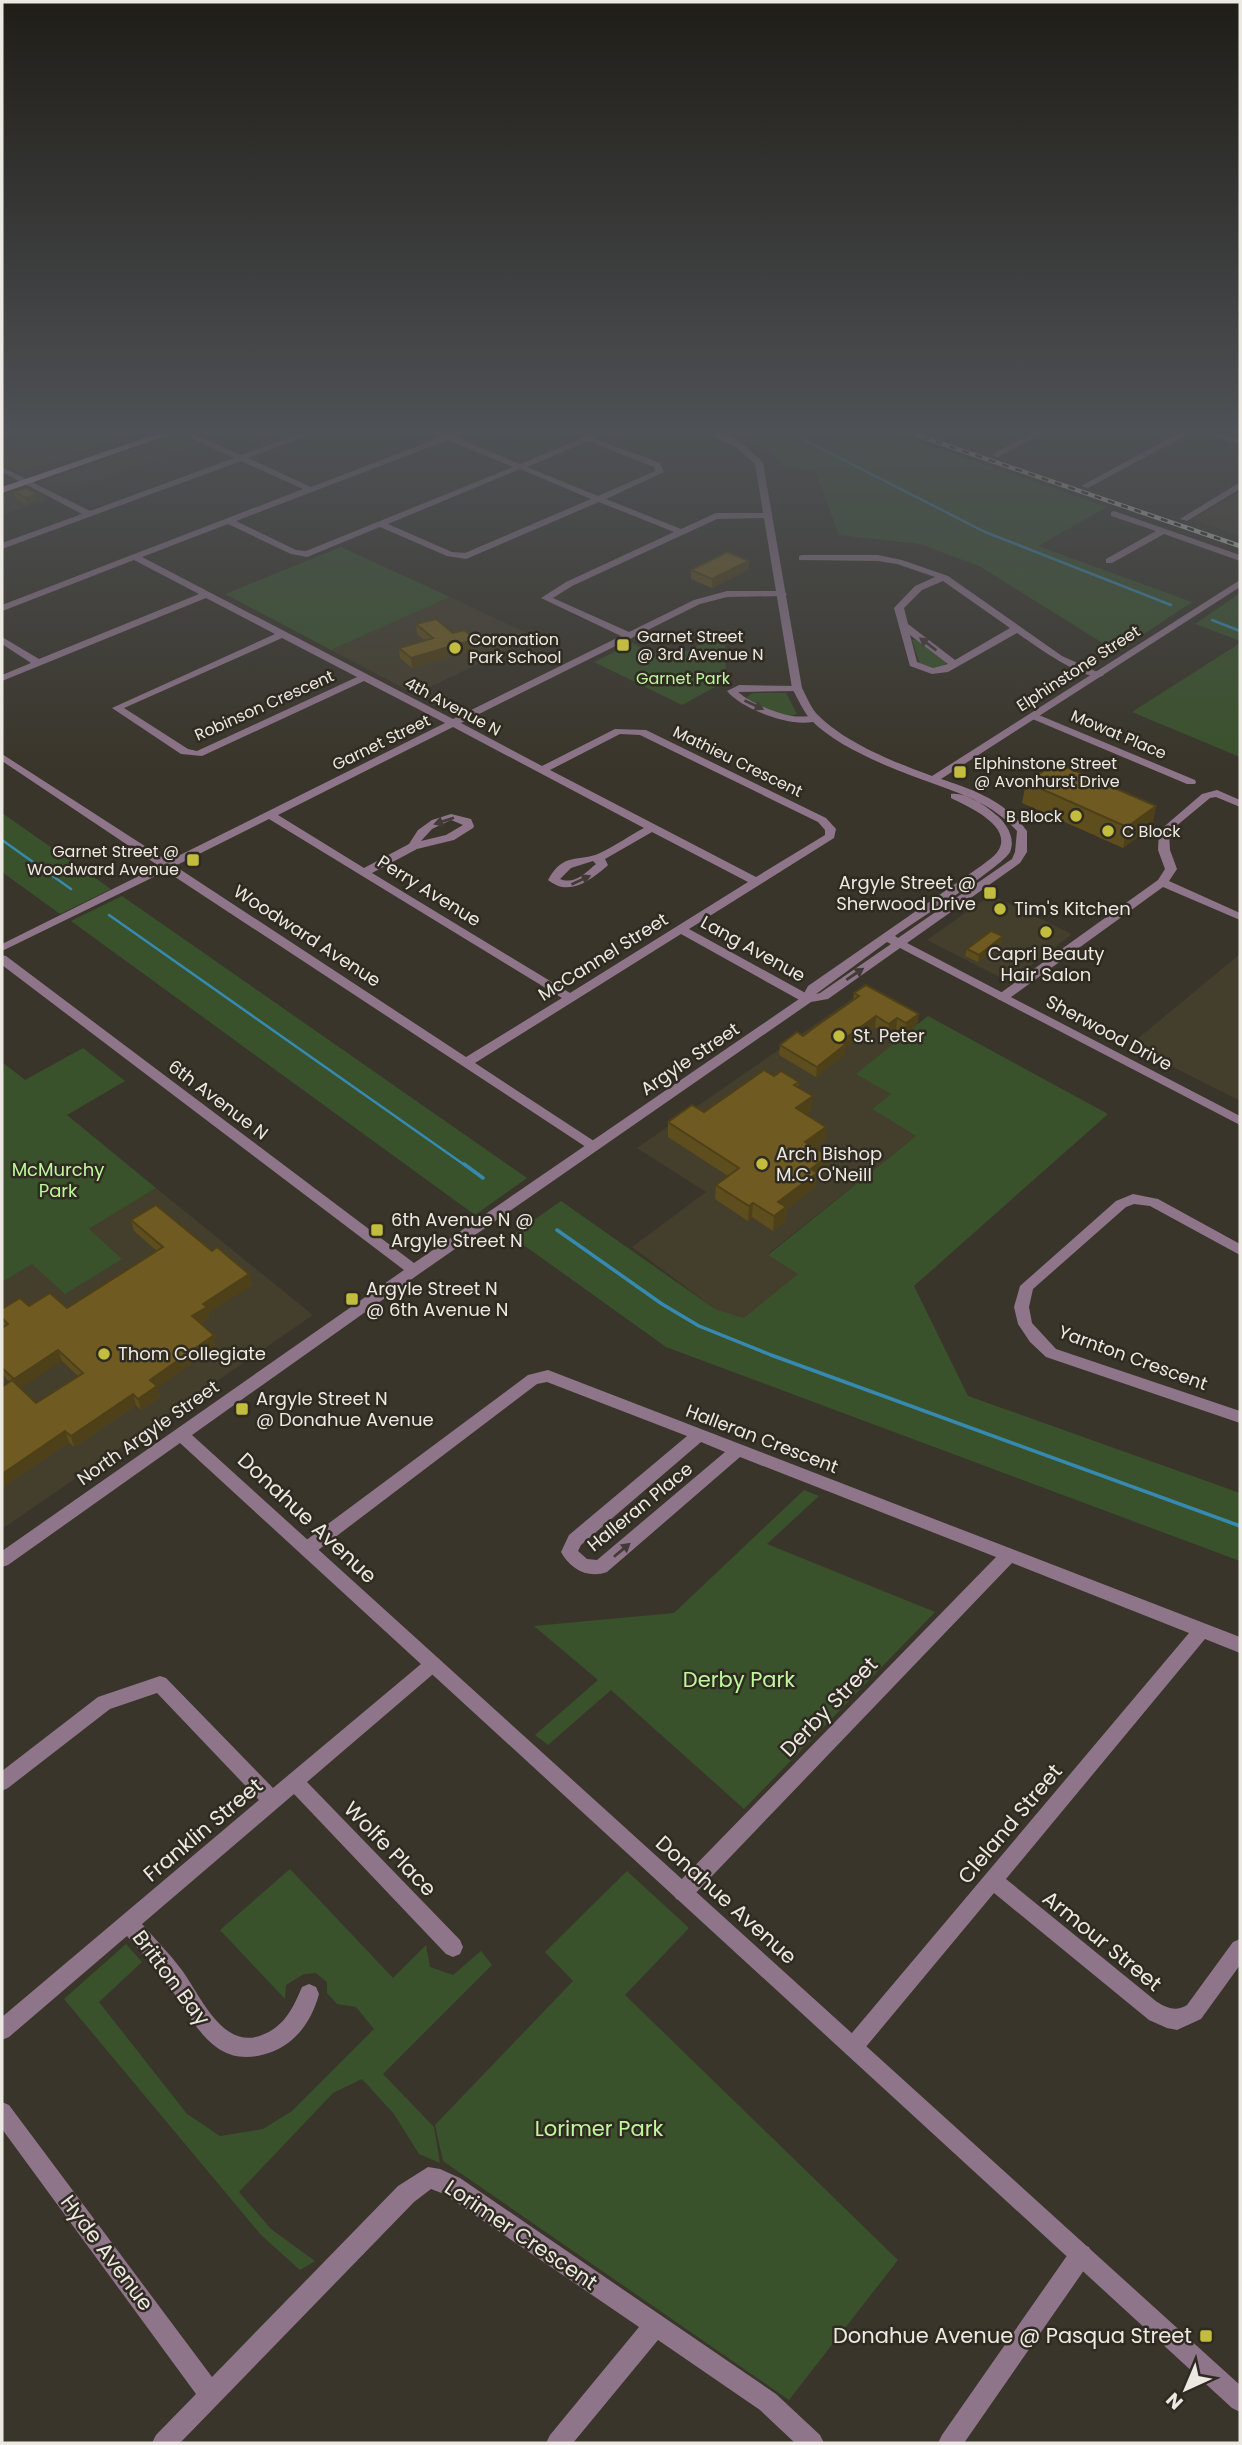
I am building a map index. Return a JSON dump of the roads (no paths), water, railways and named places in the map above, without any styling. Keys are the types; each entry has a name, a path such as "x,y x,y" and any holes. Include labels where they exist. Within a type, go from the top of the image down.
{"street":[{"path":"2,608 173,542"},
{"path":"273,542 294,552 307,554 336,542"},
{"path":"423,542 450,554 466,556 498,542"},
{"path":"629,636 546,598 569,584 657,542"},
{"path":"772,542 797,688 815,719 848,741 933,780"},
{"path":"1110,561 1143,542"},
{"path":"1195,542 1240,558"},
{"name":"4th Avenue N","path":"135,557 756,882"},
{"path":"802,558 878,558 899,562 945,578 1059,658 1099,675"},
{"path":"945,578 932,580 909,594 899,608 913,664 932,671 945,670 1016,629"},
{"name":"Elphinstone Street","path":"933,780 1240,583"},
{"name":"Garnet Street","path":"2,948 709,597 741,593 782,594"},
{"path":"2,678 206,594"},
{"path":"902,624 954,664"},
{"name":"Robinson Crescent","path":"283,634 117,708 185,752 198,754 365,677"},
{"path":"2,640 38,663"},
{"path":"797,688 739,688 732,691 737,697 778,716 803,721 815,719"},
{"name":"Mowat Place","path":"1034,716 1191,782"},
{"name":"Mathieu Crescent","path":"542,771 606,736 619,731 642,732 822,820 831,829 830,836 756,882"},
{"name":"Woodward Avenue","path":"2,757 592,1146"},
{"name":"Argyle Street","path":"807,999 812,989 998,859 1007,844 1006,835 993,817 946,792 933,780"},
{"name":"Argyle Street","path":"592,1146 807,999 824,996 1010,866 1021,852 1022,831 1002,809 959,788 933,780"},
{"path":"1003,997 1162,881 1171,869 1164,850 1164,831 1206,796 1217,793 1240,804"},
{"name":"Perry Avenue","path":"270,815 570,998"},
{"path":"599,858 651,828"},
{"path":"365,872 414,846"},
{"path":"1162,881 1240,917"},
{"name":"McCannel Street","path":"468,1062 756,882"},
{"name":"Lang Avenue","path":"681,929 807,999"},
{"name":"Sherwood Drive","path":"887,937 1240,1121"},
{"name":"6th Avenue N","path":"2,959 414,1270"},
{"name":"North Argyle Street","path":"2,1560 592,1146"},
{"name":"Yarnton Crescent","path":"1240,1250 1153,1202 1133,1199 1121,1204 1027,1286 1021,1301 1023,1321 1035,1339 1051,1353 1240,1417"},
{"name":"Halleran Crescent","path":"307,1549 533,1378 548,1376 1240,1645"},
{"name":"Donahue Avenue","path":"181,1434 1240,2400"},
{"name":"Halleran Place","path":"698,1436 575,1541 569,1552 576,1563 589,1568 601,1567 738,1450"},
{"name":"Derby Street","path":"683,1892 1009,1555"},
{"name":"Cleland Street","path":"853,2047 1202,1630"},
{"name":"Franklin Street","path":"2,2030 433,1664"},
{"path":"2,1782 104,1703 160,1684 273,1801"},
{"name":"Wolfe Place","path":"295,1782 453,1947"},
{"name":"Armour Street","path":"992,1880 1150,2009 1174,2021 1186,2019 1194,2012 1240,1949"},
{"name":"Britton Bay","path":"128,1923 173,1975 202,2022 222,2039 234,2045 258,2047 281,2036 301,2017 309,1994"},
{"name":"Hyde Avenue","path":"2,2112 211,2395"},
{"name":"Lorimer Crescent","path":"164,2443 406,2194 428,2178 452,2186 768,2402 813,2443"},
{"path":"950,2443 1081,2255"},
{"path":"558,2443 655,2326"}],"waterway":[{"path":"1011,542 1171,605"},
{"path":"1212,620 1240,631"},
{"path":"2,840 71,889"},
{"path":"109,915 466,1166"},
{"path":"464,1164 483,1178"},
{"path":"557,1230 662,1304 699,1326 771,1355 1240,1526"}],"railway":[{"path":"1229,542 1240,546"}],"place":[{"name":"Garnet Street @ 3rd Avenue N","path":"623,645"},
{"name":"Coronation Park School","path":"455,648"},
{"name":"Elphinstone Street @ Avonhurst Drive","path":"960,772"},
{"name":"B Block","path":"1076,816"},
{"name":"C Block","path":"1108,831"},
{"name":"Garnet Street @ Woodward Avenue","path":"193,860"},
{"name":"Argyle Street @ Sherwood Drive","path":"990,893"},
{"name":"Tim's Kitchen","path":"1000,909"},
{"name":"Capri Beauty Hair Salon","path":"1046,932"},
{"name":"St. Peter","path":"839,1036"},
{"name":"Arch Bishop M.C. O'Neill","path":"762,1164"},
{"name":"6th Avenue N @ Argyle Street N","path":"377,1230"},
{"name":"Argyle Street N @ 6th Avenue N","path":"352,1299"},
{"name":"Thom Collegiate","path":"104,1354"},
{"name":"Argyle Street N @ Donahue Avenue","path":"242,1409"},
{"name":"Donahue Avenue @ Pasqua Street","path":"1206,2336"}],"park label":[{"name":"Garnet Park","path":"683,678"},
{"name":"McMurchy Park","path":"58,1180"},
{"name":"Derby Park","path":"739,1680"},
{"name":"Lorimer Park","path":"599,2129"}]}
